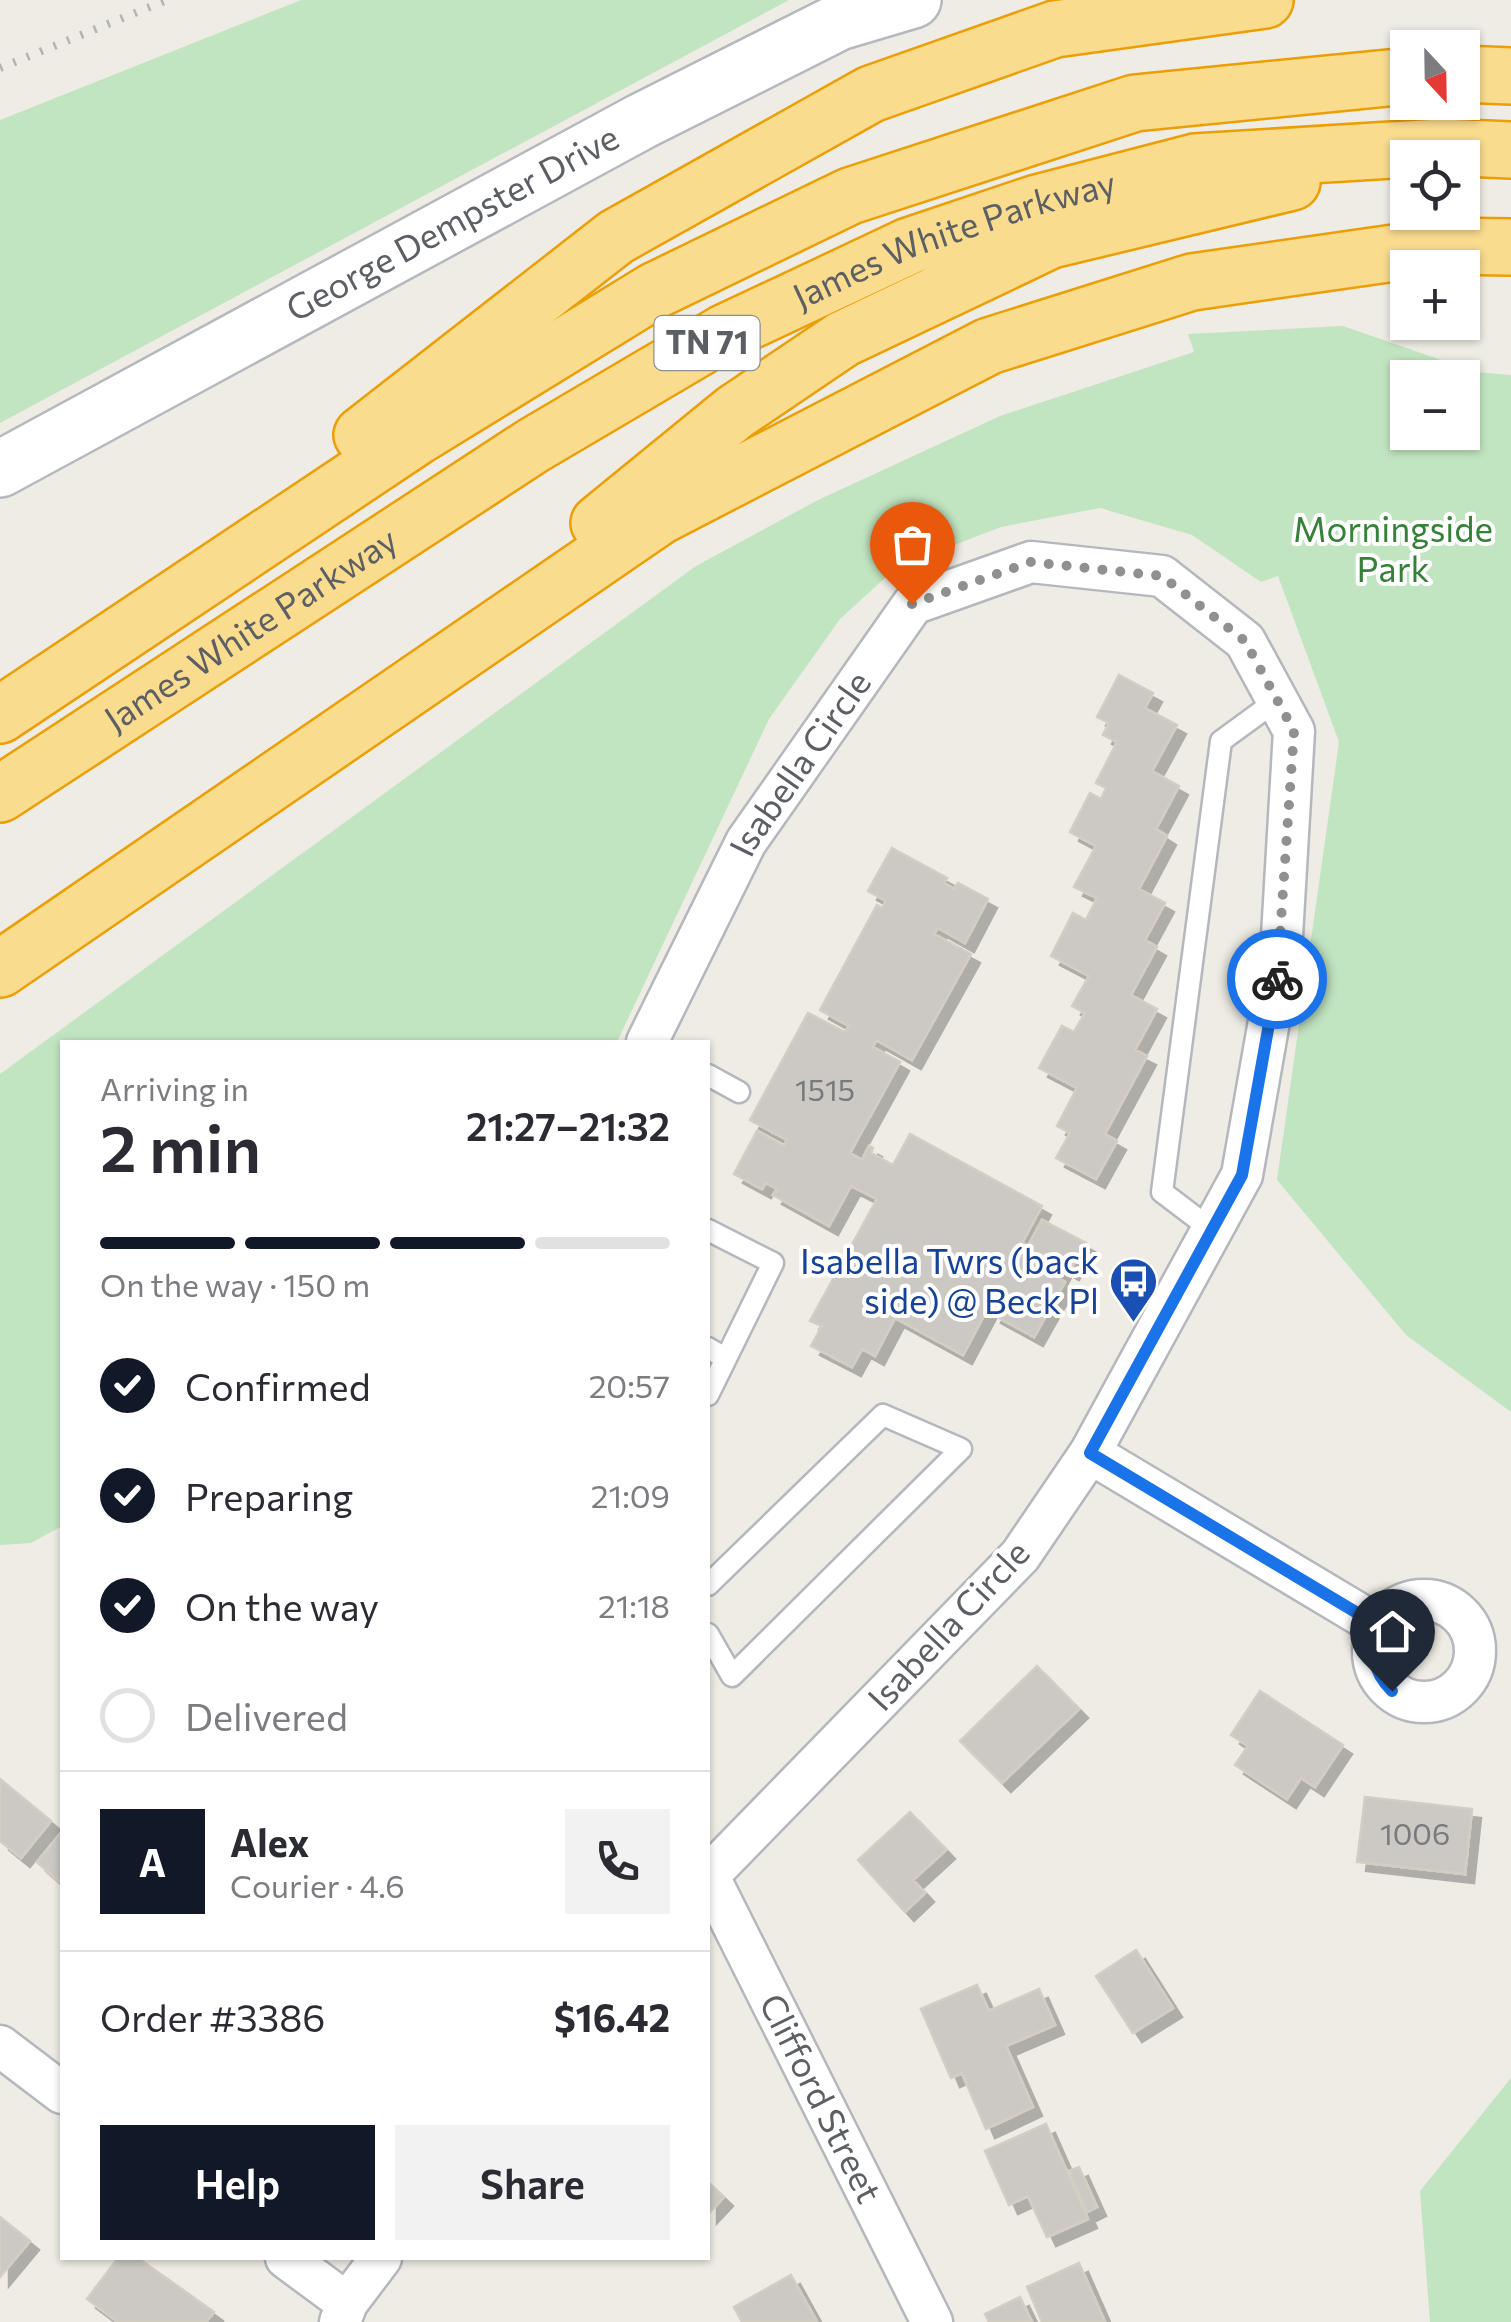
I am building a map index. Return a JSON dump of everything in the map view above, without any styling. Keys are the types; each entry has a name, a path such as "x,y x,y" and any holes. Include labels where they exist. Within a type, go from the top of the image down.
{"highway":[{"path":"10,708 633,227 871,94 1055,29 1265,0"},
{"path":"1480,75 1511,76"},
{"name":"James White Parkway","path":"10,708 418,436 654,291 850,196 1135,102 1390,78"},
{"name":"James White Parkway","path":"1480,149 1511,150"},
{"name":"James White Parkway","path":"0,794 534,445 724,333 908,246 1037,203 1195,162 1390,150"},
{"path":"399,694 665,467 735,412 843,339 1052,240 1390,159"},
{"path":"12,957 660,516 988,346 1192,282 1443,246 1511,247"}],"main road":[{"name":"George Dempster Drive","path":"0,469 642,121 839,22 913,0"}],"street":[{"name":"Isabella Circle","path":"648,1040 746,842 912,604 1031,562 1162,576 1245,641 1294,731 1281,953 1242,1175 1090,1453 1020,1556 710,1873"},
{"path":"1090,1453 1379,1626"},
{"name":"Clifford Street","path":"710,1879 932,2322"},
{"path":"0,2046 60,2091"},
{"path":"288,2260 344,2312 380,2260"}],"lane":[{"path":"1212,1230 1162,1192 1221,742 1277,700"},
{"path":"710,1076 739,1092"},
{"path":"710,1231 773,1264 716,1353 710,1384"},
{"path":"710,1584 882,1415 961,1450 732,1676 710,1638"}],"green space":[{"path":"301,0 789,0 0,423 0,120"},
{"name":"Morningside Park","path":"1343,326 1441,360 1390,360 1390,450 1480,450 1480,372 1511,375 1511,1412 1406,1335 1277,1180 1339,742 1278,576 1261,582 1192,535 1100,508 1001,527 897,567 840,619 769,719 618,1040 60,1040 60,1527 31,1543 0,1545 0,1074 696,566 818,500 1000,416 1194,352 1188,334"},
{"path":"1511,2078 1511,2322 1430,2322 1420,2191"}],"building":[{"path":"1119,675 1153,693 1145,708 1177,725 1152,771 1179,786 1156,829 1167,836 1139,889 1165,903 1145,940 1157,947 1131,995 1157,1009 1135,1050 1147,1056 1105,1134 1117,1141 1096,1179 1056,1158 1070,1133 1057,1126 1077,1088 1039,1068 1062,1026 1074,1032 1085,1013 1072,1006 1089,976 1051,956 1073,913 1086,920 1097,898 1074,887 1096,846 1070,832 1090,793 1101,799 1106,788 1096,783 1117,742 1103,735 1109,723 1097,717"},
{"path":"892,848 947,878 944,883 954,889 958,883 988,899 965,943 938,928 934,934 971,954 912,1060 876,1040 873,1047 900,1062 850,1153 862,1160 869,1146 873,1148 871,1153 893,1165 910,1134 1042,1206 1022,1243 1028,1246 1042,1220 1086,1243 1070,1271 1063,1267 1057,1278 1065,1282 1034,1337 992,1314 1002,1294 997,1291 963,1355 895,1318 875,1356 862,1349 852,1367 811,1346 822,1326 810,1321 877,1199 851,1186 829,1226 773,1195 777,1189 766,1183 762,1189 734,1174 757,1131 784,1146 787,1140 750,1120 808,1013 845,1032 849,1026 820,1010 877,905 882,908 886,901 868,891"},
{"path":"1037,1666 1079,1709 1002,1783 960,1741"},
{"path":"1260,1691 1343,1745 1315,1787 1301,1778 1287,1799 1235,1765 1248,1746 1231,1735"},
{"path":"0,1779 51,1821 21,1858 0,1841"},
{"path":"1365,1797 1472,1809 1465,1874 1357,1862"},
{"path":"910,1812 946,1850 913,1880 925,1893 905,1912 858,1860"},
{"path":"60,1834 60,1882 37,1862"},
{"path":"1136,1950 1173,2008 1133,2033 1096,1976"},
{"path":"977,1985 989,2011 1039,1989 1055,2025 1006,2046 1033,2107 986,2129 962,2073 951,2078 921,2009"},
{"path":"1046,2124 1088,2219 1047,2237 1028,2196 1009,2205 985,2151"},
{"path":"1079,2167 1097,2207 1087,2212 1069,2171"},
{"path":"710,2184 724,2197 710,2212"},
{"path":"0,2217 30,2241 0,2277"},
{"path":"116,2260 141,2260 214,2312 206,2322 118,2322 87,2299"},
{"path":"1079,2263 1105,2322 1042,2322 1027,2287"},
{"path":"791,2275 817,2322 742,2322 734,2307"},
{"path":"1020,2297 1032,2322 989,2322 985,2314"}],"railway":[{"path":"0,68 167,0"}],"way so far":[{"path":"912,604 1031,562 1162,576 1245,641 1294,731 1277,979"}],"place":[{"name":"Isabella Twrs (back side) @ Beck Pl","path":"1134,1324"}],"route":[{"path":"1277,979 1242,1175 1090,1453 1379,1626 1372,1654 1382,1681 1392,1691"}]}
